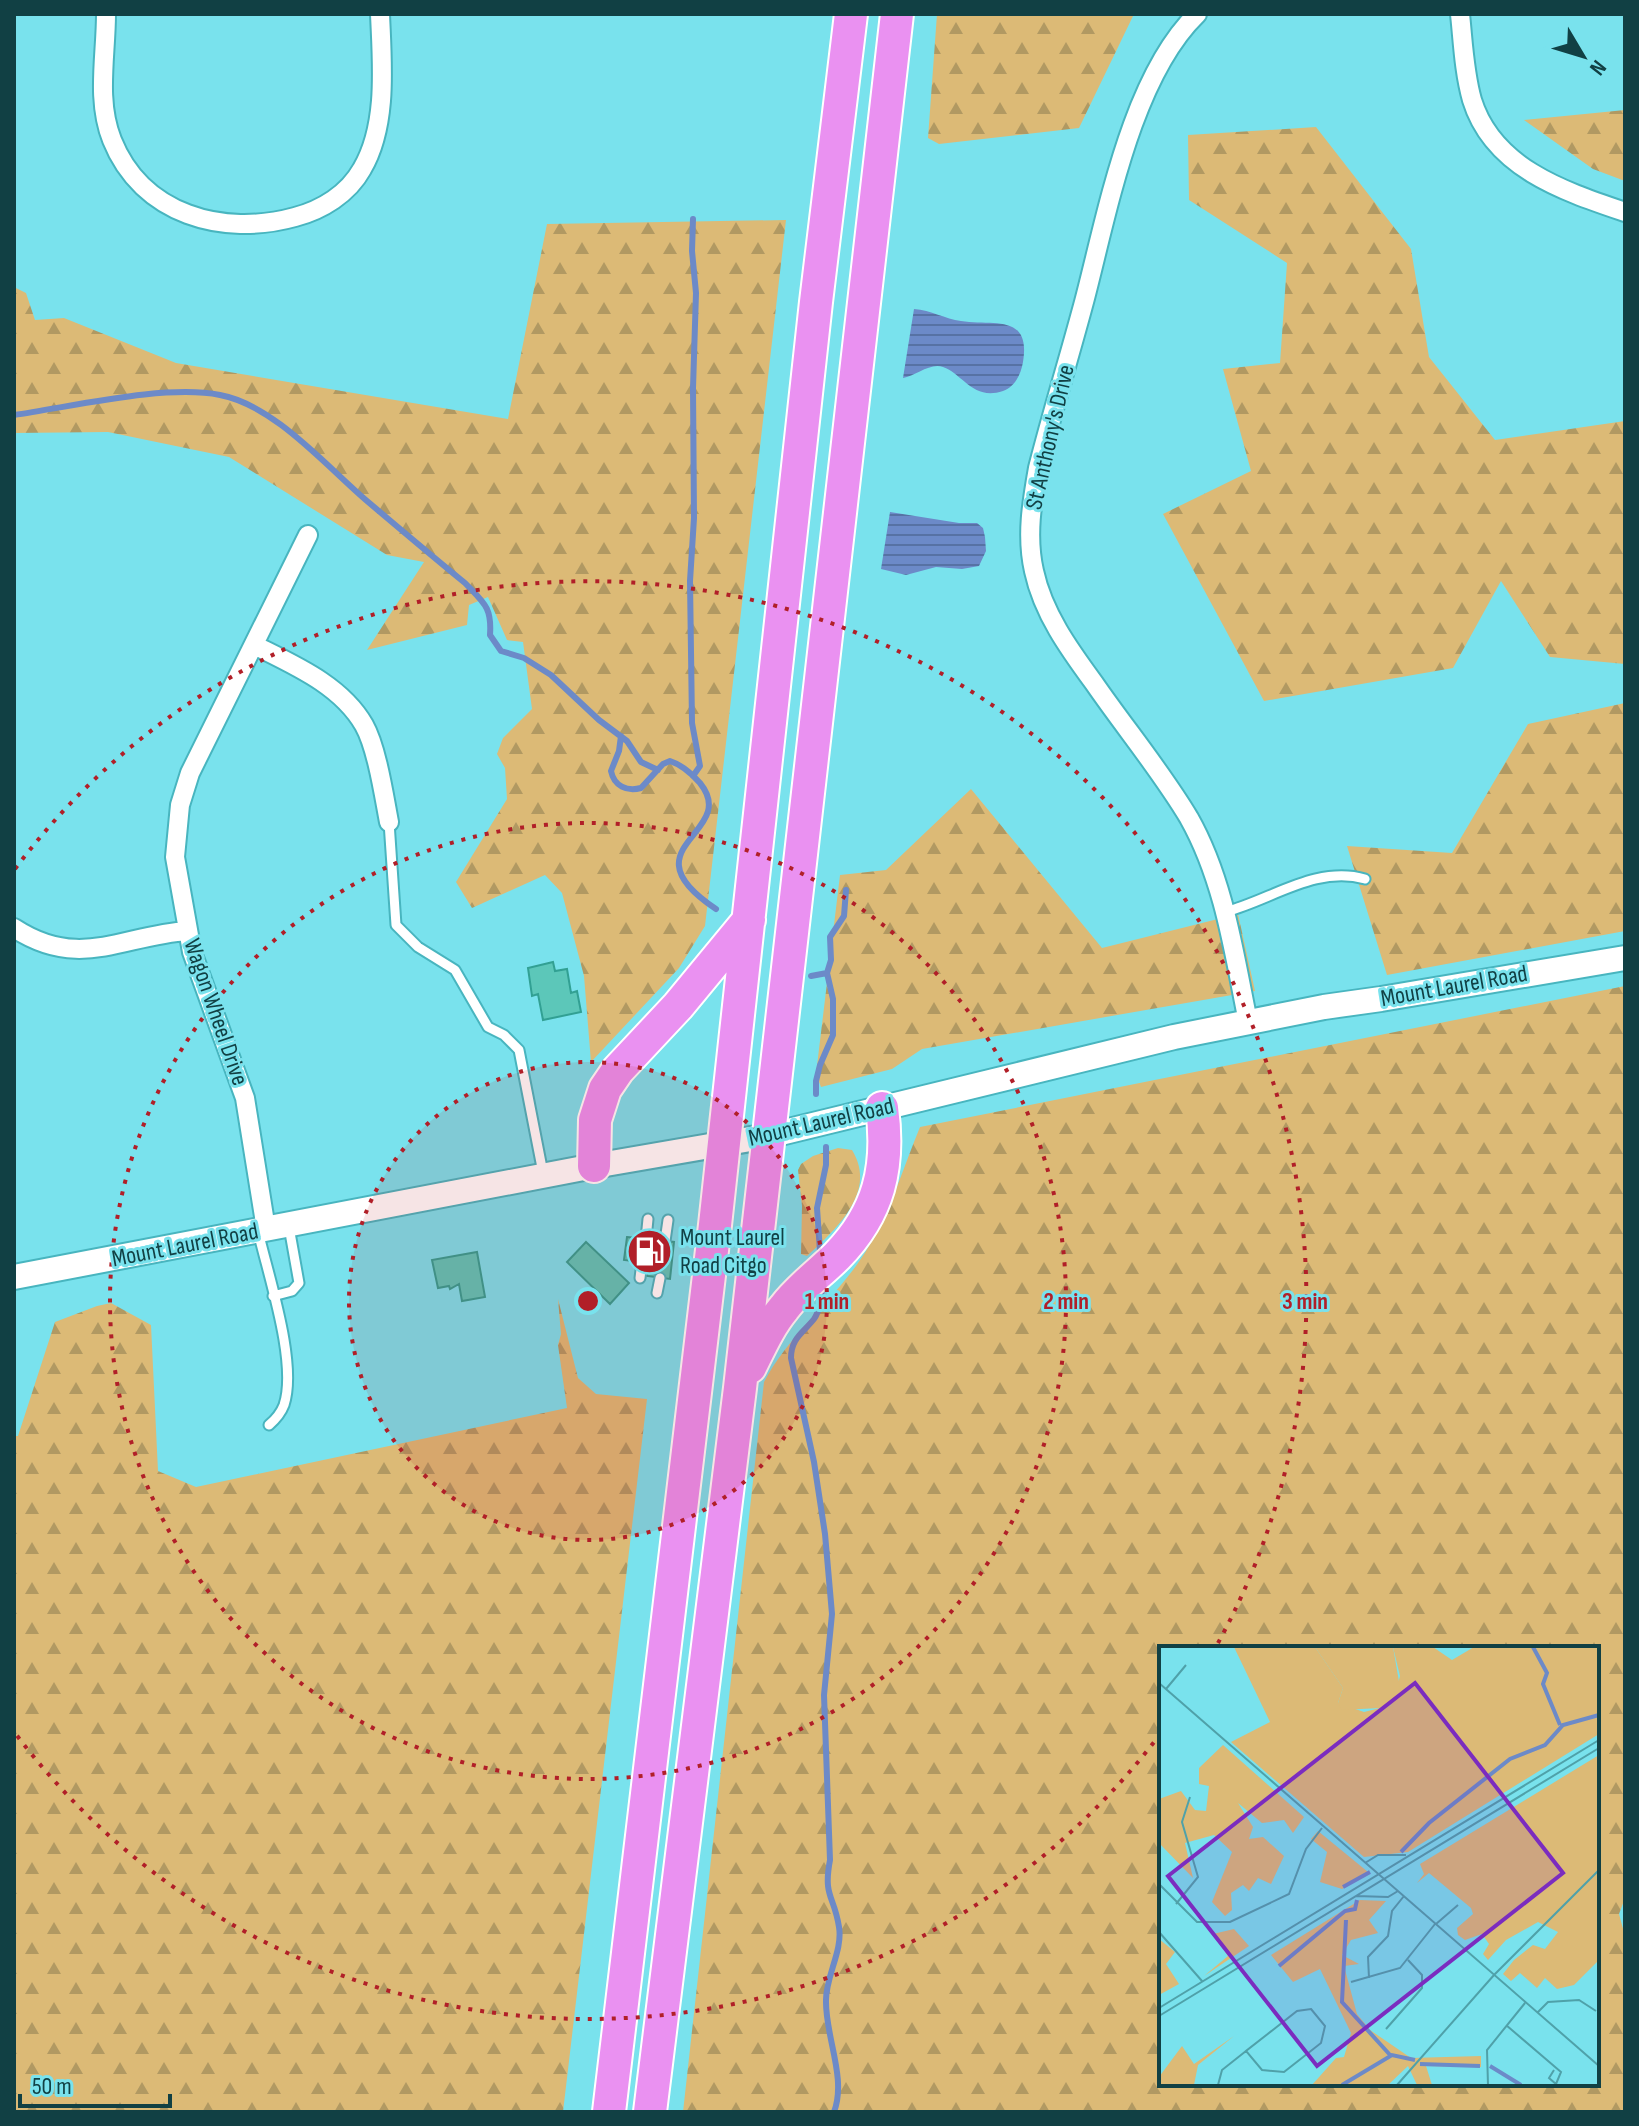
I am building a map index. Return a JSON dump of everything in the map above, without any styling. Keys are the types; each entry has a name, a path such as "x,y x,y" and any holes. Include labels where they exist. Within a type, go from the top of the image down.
{"highway":[{"path":"609,2112 724,1144 851,14"},
{"path":"650,2112 740,1388 897,14"},
{"path":"594,1166 595,1120 605,1089 618,1070 678,1006 749,920"},
{"path":"740,1388 782,1309 856,1235 872,1211 880,1186 884,1153 882,1108"}],"main road":[{"name":"Mount Laurel Road","path":"14,1277 594,1166 768,1136 1126,1047 1248,1022 1625,958"}],"street":[{"path":"106,14 102,94 105,118 124,163 141,184 181,212 205,221 255,225 304,215 327,204 347,189 362,170 378,123 380,14"},
{"name":"St Anthony's Drive","path":"1197,14 1171,46 1156,73 1129,138 1038,468 1030,537 1034,571 1043,602 1059,633 1189,819 1205,851 1225,912 1248,1022"},
{"path":"1460,14 1472,98 1489,137 1504,154 1524,169 1548,182 1625,212"},
{"name":"Wagon Wheel Drive","path":"271,1228 245,1098 203,987 188,931 175,857 183,794 195,762 308,535"},
{"path":"254,645 319,681 353,710 366,728 389,822"},
{"path":"14,928 45,944 90,950 170,932 188,931"}],"lane":[{"path":"389,822 396,925 418,947 455,970 488,1027 504,1035 519,1050 544,1176"},
{"path":"1225,912 1317,878 1352,875 1365,879"},
{"path":"646,1239 648,1219"},
{"path":"665,1241 668,1220"},
{"path":"269,1425 277,1418 284,1404 287,1359 273,1296 271,1228"},
{"path":"271,1228 299,1283 292,1291 273,1296"},
{"path":"640,1278 642,1262"},
{"path":"657,1293 660,1278"}],"green space":[{"path":"937,14 1134,14 1079,128 939,144 928,138"},
{"path":"1625,110 1625,181 1593,169 1524,120"},
{"path":"1316,127 1411,249 1429,357 1495,440 1625,421 1625,664 1550,657 1501,581 1453,668 1264,701 1163,514 1251,471 1223,369 1280,363 1287,263 1189,200 1188,135"},
{"path":"786,220 705,926 679,968 591,1062 584,976 562,893 545,875 472,908 456,882 507,799 505,768 497,754 503,738 532,709 523,642 507,640 488,597 469,605 467,625 367,650 424,562 387,555 229,457 108,432 14,433 14,287 26,293 35,320 64,318 176,363 508,419 547,224"},
{"path":"1625,703 1625,931 1387,975 1347,846 1452,853 1528,724"},
{"path":"971,789 1102,948 1238,914 1255,991 922,1049 892,1069 821,1087 816,1074 840,875 886,870"},
{"path":"1625,986 1625,1898 1619,1914 1625,1936 1625,2112 683,2112 764,1382 788,1346 857,1264 891,1202 920,1127"},
{"path":"838,1148 852,1150 859,1166 857,1195 841,1222 807,1256 801,1254 802,1206 798,1170 813,1156"},
{"path":"558,1299 578,1378 596,1394 647,1399 563,2112 14,2112 14,1436 18,1436 55,1322 111,1303 151,1325 158,1471 196,1487 567,1408 558,1345 561,1334"}],"water":[{"path":"914,309 955,320 997,323 1015,329 1024,346 1017,380 1007,389 993,393 976,390 950,370 938,366 903,378"},
{"path":"890,512 977,523 983,528 986,551 979,566 962,569 936,567 906,575 881,569"}],"building":[{"path":"553,962 555,971 567,969 571,993 577,991 581,1012 543,1020 538,994 532,996 528,968"},
{"name":"Mount Laurel Road Citgo","path":"627,1237 674,1242 670,1279 647,1276 648,1263 624,1260"},
{"path":"586,1242 629,1283 610,1304 567,1262"},
{"path":"477,1252 485,1297 462,1301 459,1284 450,1289 449,1286 438,1288 432,1260"}],"waterway":[{"path":"693,219 696,293 694,518 690,581 692,723 700,766 693,776"},
{"path":"14,415 173,392 220,395 260,411 298,439 465,583 485,606 490,618 490,635 501,651 524,658 551,675 599,720 627,741 641,762 658,770"},
{"path":"621,736 611,771 622,787 641,788 663,764 670,761 700,783 709,800 707,815 680,855 680,870 690,888 716,909"},
{"path":"816,1094 820,1065 833,1035 833,999 827,973 831,960 830,937 844,916 846,890"},
{"path":"811,976 827,973"},
{"path":"820,1251 817,1208 826,1165 826,1147"},
{"path":"822,1287 816,1316 795,1341 791,1358 814,1462 825,1534 832,1614 824,1695 830,1860 828,1882 840,1936 826,2000 837,2071 834,2112"}],"place":[{"name":"Mount Laurel Road Citgo","path":"649,1251"}]}
